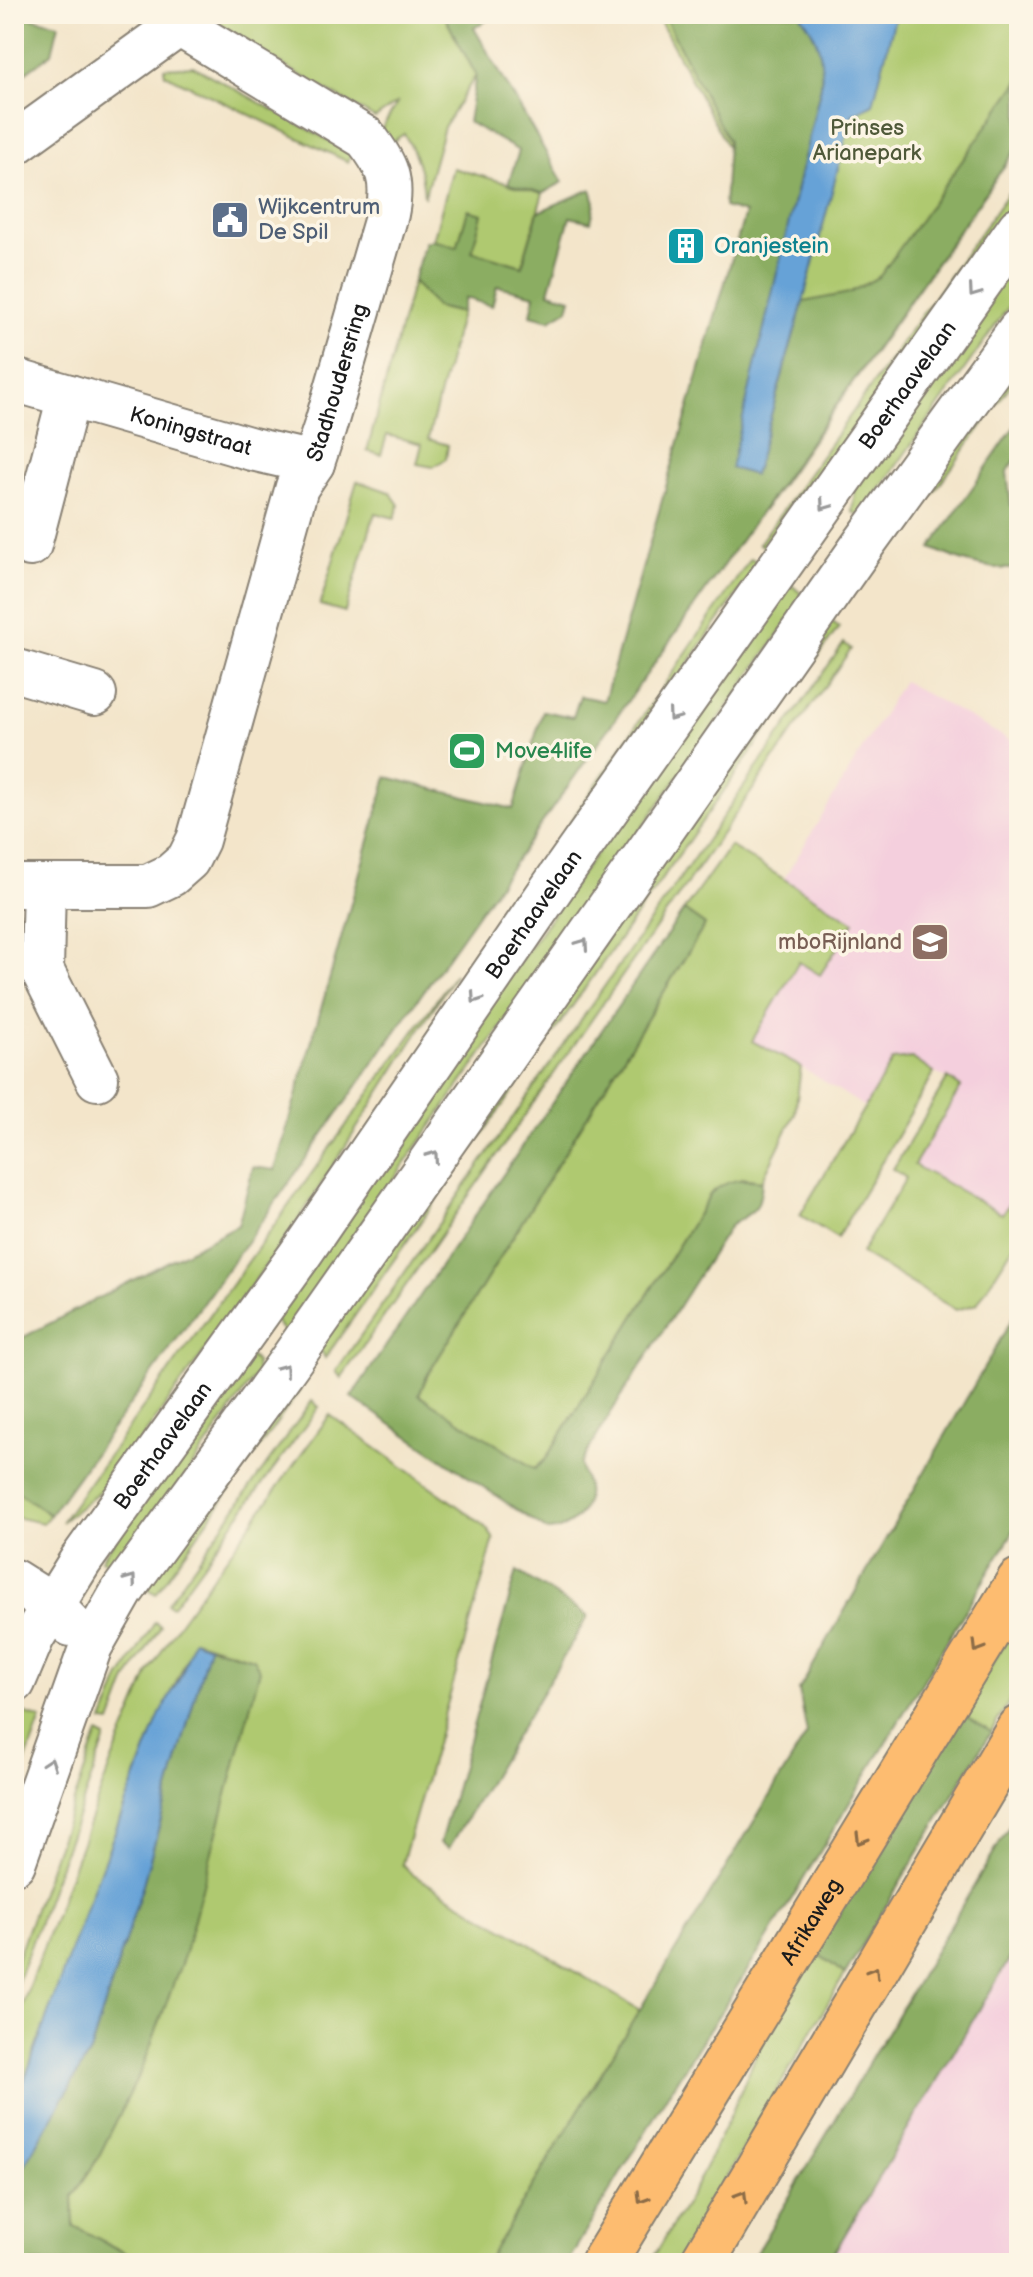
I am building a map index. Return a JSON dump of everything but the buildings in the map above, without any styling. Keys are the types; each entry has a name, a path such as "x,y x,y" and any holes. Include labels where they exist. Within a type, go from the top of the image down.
{"main road":[{"name":"Afrikaweg","path":"603,2263 1019,1581"},
{"path":"702,2263 1019,1728"}],"street":[{"name":"Stadhoudersring","path":"14,144 175,19 366,138 383,161 392,191 313,463 297,487 198,840 188,860 171,875 148,886 29,886"},
{"name":"Boerhaavelaan","path":"14,1682 33,1623 290,1269 556,882 1019,228"},
{"path":"14,1863 91,1646 123,1590 288,1364 865,542 1019,330"},
{"name":"Koningstraat","path":"14,380 252,449 313,463"},
{"path":"30,545 69,396"},
{"path":"14,670 95,694"},
{"path":"29,886 42,970 97,1079"},
{"path":"14,1581 33,1623 91,1646"}],"shaded area":[{"name":"mboRijnland","path":"903,681 1019,745 1019,1173 1011,1187 1017,1192 1002,1215 914,1164 961,1088 948,1078 934,1073 912,1058 893,1060 865,1107 801,1067 751,1042 799,961 853,922 784,879"},
{"path":"1019,1942 1019,2263 829,2263 983,2003"}],"green space":[{"path":"14,14 59,24 52,53 14,81"},
{"path":"203,14 494,16 473,28 476,75 444,127 424,198 418,164 404,134 389,144 379,133 398,102 375,118 210,23"},
{"path":"443,14 493,14 474,28 563,182 543,193 508,184 519,151 468,122 476,75"},
{"name":"Prinses Arianepark","path":"656,14 1019,14 1019,145 764,510 751,191"},
{"path":"663,14 800,14 816,39 821,57 821,86 732,468 754,475 803,302 849,293 880,276 1019,81 1019,145 262,1221 50,1515 14,1489 14,1342 238,1225 253,1167 275,1170 387,777 513,809 543,711 573,717 580,696 604,701 745,213 724,207 728,141"},
{"path":"193,66 352,153 348,162 165,74 164,68"},
{"path":"453,168 543,193 522,266 471,251 482,213 457,247 433,240"},
{"path":"1019,178 1019,195 768,548 759,544"},
{"path":"591,189 595,202 591,222 570,217 549,292 571,298 568,309 550,320 531,315 535,295 497,286 492,306 465,298 461,313 436,307 413,281 425,242 432,240 457,247 468,210 482,214 472,251 522,266 538,212"},
{"path":"1019,252 1019,292 861,516 852,512 856,483"},
{"path":"413,281 436,307 461,313 428,439 448,445 446,459 433,467 417,464 422,444 387,435 381,455 367,451"},
{"path":"1019,354 1019,373 902,538 900,524"},
{"path":"1019,420 1019,455 1007,472 1011,505 1019,512 1019,569 974,564 931,548"},
{"path":"357,481 390,492 399,505 395,518 375,513 345,612 320,605"},
{"path":"751,558 759,563 524,896 551,850"},
{"path":"788,582 805,597 285,1333 270,1315"},
{"path":"830,620 839,627 325,1358 319,1347"},
{"path":"844,643 851,649 341,1378 336,1371"},
{"path":"730,846 854,922 820,975 799,962 752,1041 801,1067 795,1113 762,1181 743,1178 711,1193 545,1460 535,1469 419,1396 427,1376 705,925 684,910"},
{"path":"684,910 705,925 427,1376 419,1395 535,1469 545,1460 711,1193 735,1181 762,1181 757,1205 730,1226 581,1463 587,1488 582,1511 571,1523 548,1531 351,1397"},
{"path":"455,974 301,1216 110,1483 61,1522"},
{"path":"912,1058 934,1073 837,1238 800,1215 893,1060"},
{"path":"948,1078 961,1087 914,1165 1002,1214 1017,1192 1011,1187 1019,1173 1019,1237 977,1304 956,1310 861,1253 906,1178 893,1169"},
{"path":"1019,1307 1019,1522 567,2263 486,2263 807,1734 799,1690"},
{"path":"250,1356 256,1362 257,1373 119,1571 101,1559"},
{"path":"290,1387 300,1390 156,1594 141,1584"},
{"path":"312,1401 319,1407 172,1607 167,1604"},
{"path":"330,1415 473,1517 494,1539 402,1864 410,1873 640,2010 486,2263 144,2263 74,2226 73,2196 98,2158 253,1658 194,1640 147,1747 14,2109 14,2028 111,1763 149,1672 177,1626"},
{"path":"14,1489 50,1515 43,1523 14,1517"},
{"path":"517,1571 588,1616 449,1848 440,1843"},
{"path":"1019,1618 1019,1685 991,1732 962,1714"},
{"path":"155,1622 161,1626 127,1680 111,1723 103,1722 120,1679"},
{"path":"209,1646 253,1658 260,1670 185,1953 142,2069 98,2158 73,2196 74,2226 144,2263 14,2263 14,2178 17,2179 90,2052 143,1884"},
{"path":"18,1711 41,1719 14,1793 14,1722"},
{"path":"962,1714 991,1732 845,1974 814,1951 883,1848"},
{"path":"98,1734 106,1738 14,1991 14,1967"},
{"path":"1019,1810 1019,1943 828,2263 750,2263"},
{"path":"814,1951 845,1974 676,2263 650,2263 696,2186 732,2112 773,2015"}],"water":[{"path":"800,14 896,14 873,104 852,115 754,475 731,468 821,86 819,48"},
{"path":"193,1640 209,1646 143,1884 90,2052 17,2179 14,2178 14,2109 87,1905 160,1714 182,1674"}],"place":[{"name":"Wijkcentrum De Spil","path":"230,220"},
{"name":"Oranjestein","path":"686,246"},
{"name":"Move4life","path":"467,751"},
{"name":"mboRijnland","path":"930,942"}]}
